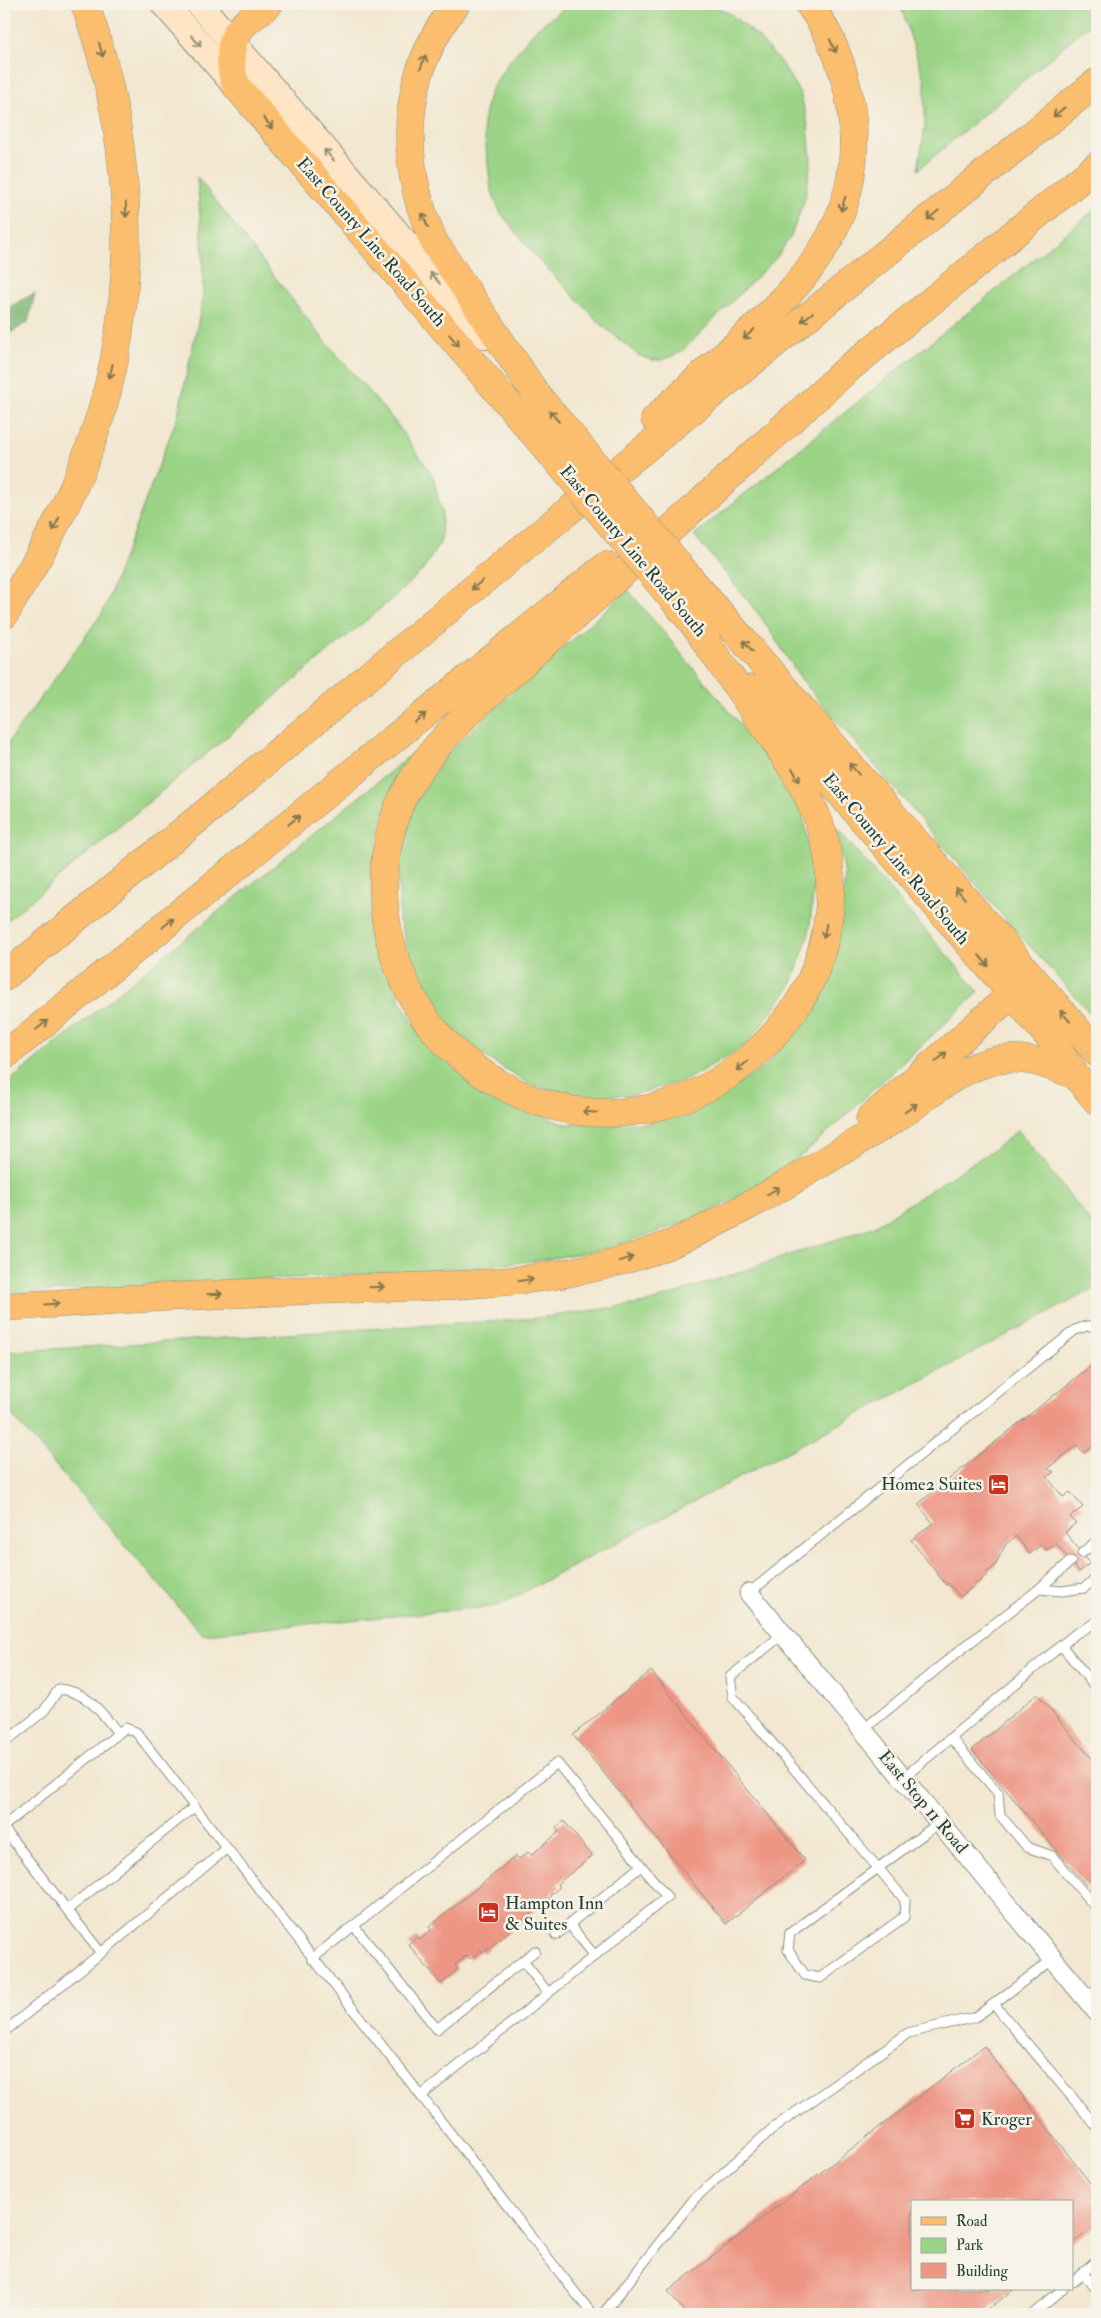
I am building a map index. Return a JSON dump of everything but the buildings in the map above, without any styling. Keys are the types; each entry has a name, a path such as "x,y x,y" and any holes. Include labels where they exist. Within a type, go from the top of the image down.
{"main road":[{"path":"4,615 54,530 86,458 110,374 123,300 127,230 120,143 108,75 86,4"},
{"name":"East County Line Road South","path":"164,4 553,456 678,584 1003,943 1097,1053"},
{"name":"East County Line Road South","path":"198,4 573,438 678,584 690,619 1049,1037 1075,1075 1097,1101"},
{"path":"237,87 231,74 237,33 269,4"},
{"path":"456,4 445,18 421,67 410,118 411,169 424,218 434,242 536,394"},
{"path":"503,564 680,395 748,335 799,284 818,260 831,236 848,188 854,140 844,74 824,27 809,4"},
{"path":"4,977 204,814 503,564 1097,82"},
{"path":"4,1056 1097,166"},
{"path":"690,619 791,764 814,811 826,850 830,885 825,934 818,959 810,982 798,1004 768,1043 737,1071 701,1091 677,1102 656,1107 606,1113 555,1106 531,1100 488,1077 452,1050 423,1016 402,977 388,935 383,896 388,844 405,794 431,753 469,712 851,366"},
{"path":"825,1161 891,1100 1003,1002 1008,990 1008,961 1003,943"},
{"path":"4,1307 186,1295 492,1283 563,1274 621,1260 688,1236 732,1216 908,1110 951,1078 983,1063 1016,1058 1030,1059 1075,1075"}],"street":[{"name":"East Stop 11 Road","path":"749,1593 1053,1959 1093,1999"}],"lane":[{"path":"749,1593 1075,1330 1086,1326 1097,1326"},
{"path":"1082,1553 1097,1541"},
{"path":"863,1730 954,1655 1039,1589 1071,1561"},
{"path":"1039,1589 1062,1591 1084,1588 1097,1578"},
{"path":"903,1778 1061,1645 1075,1634 1097,1622"},
{"path":"783,1634 730,1678 733,1697 878,1868 905,1900 904,1917 820,1978 805,1975 788,1950 790,1933 878,1868 940,1822"},
{"path":"1061,1645 1097,1689"},
{"path":"4,1743 44,1711 59,1689 73,1690 95,1705 118,1733"},
{"path":"100,1953 4,1827 124,1728 136,1732 592,2314"},
{"path":"951,1738 998,1793 1000,1815 1027,1846 1052,1856 1097,1909"},
{"path":"312,1959 557,1763 667,1897 420,2096"},
{"path":"67,1910 194,1807"},
{"path":"4,2032 226,1849"},
{"path":"556,1935 641,1866"},
{"path":"569,1924 595,1956"},
{"path":"354,1926 436,2029 535,1951"},
{"path":"603,2314 694,2199 772,2129 908,2034 976,2017 1053,1959"},
{"path":"523,1961 548,1993"},
{"path":"994,2004 1097,2127"},
{"path":"1074,2280 1097,2261"},
{"path":"1083,2273 1097,2290"},
{"path":"1038,2313 1062,2290"}],"green space":[{"path":"574,4 707,4 729,13 757,36 782,64 800,93 808,125 811,162 805,198 791,236 776,258 681,352 663,360 652,360 638,355 603,326 537,258 500,212 491,189 483,123 489,93 507,64 537,28 566,7"},
{"path":"900,4 1097,4 1097,18 918,170 925,126 925,82"},
{"path":"197,177 319,334 396,423 433,476 442,513 441,541 423,570 394,597 4,923 4,748 103,612 178,415 203,299 203,252"},
{"path":"1097,208 1097,1021 1009,923 802,680 761,617 694,535"},
{"path":"35,293 28,322 4,337 4,310"},
{"path":"628,590 774,765 802,814 815,874 809,934 791,986 746,1045 688,1079 633,1095 582,1097 529,1084 483,1055 446,1022 418,980 399,920 399,860 415,803 444,757 496,707"},
{"path":"413,753 383,815 370,883 380,949 401,1002 421,1035 466,1077 511,1105 567,1124 647,1123 715,1099 765,1067 808,1014 836,950 845,875 836,828 979,992 806,1152 763,1184 698,1218 608,1248 543,1260 456,1269 4,1294 4,1086"},
{"path":"1018,1130 1097,1230 1097,1287 498,1606 202,1634 4,1406 4,1352 538,1318 647,1303 873,1227 996,1148"}],"place":[{"name":"Home2 Suites","path":"998,1484"},
{"name":"Hampton Inn & Suites","path":"489,1913"},
{"name":"Kroger","path":"965,2119"}]}
